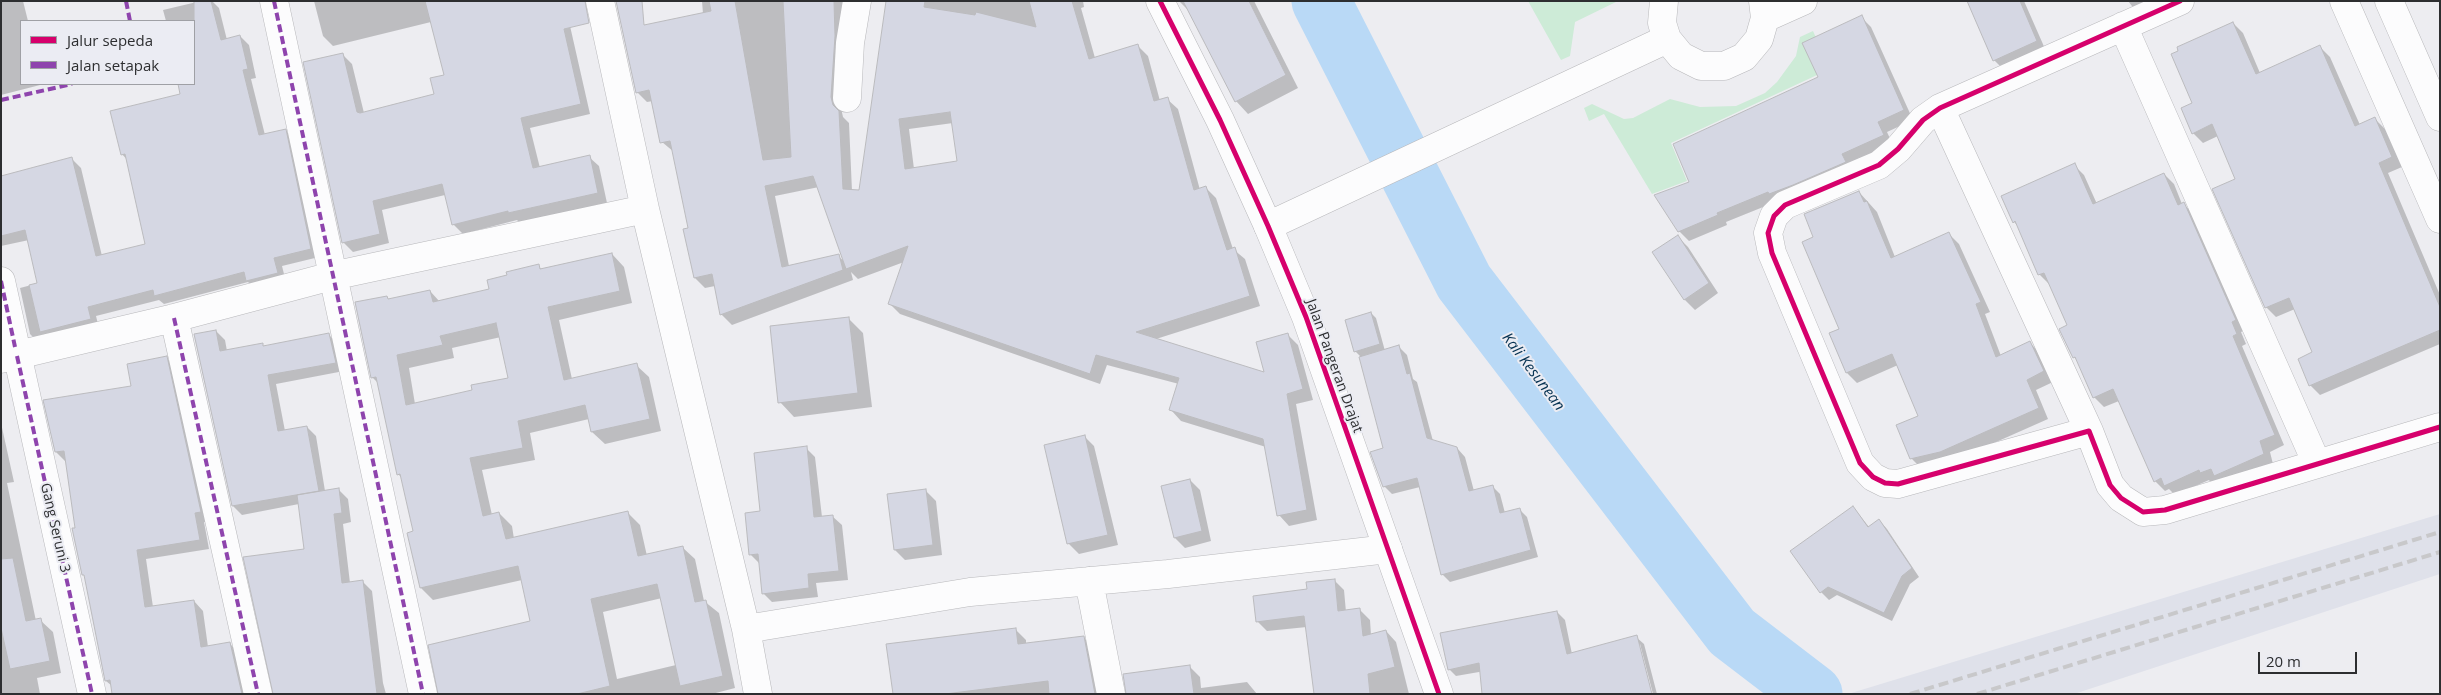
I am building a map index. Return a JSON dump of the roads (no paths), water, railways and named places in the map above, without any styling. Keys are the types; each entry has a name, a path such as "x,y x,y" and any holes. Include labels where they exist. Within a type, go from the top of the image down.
{"street":[{"path":"274,1 332,276 373,454 423,694"},
{"path":"600,1 645,209 746,629 758,694"},
{"path":"847,98 850,43 857,1"},
{"name":"Jalan Pangeran Drajat","path":"1160,1 1220,120 1268,226 1306,317 1439,694"},
{"path":"1664,1 1662,22 1667,39 1681,56 1701,66 1724,66 1744,57 1759,40 1764,10 1803,1"},
{"path":"2089,431 1898,484 1884,483 1873,477 1860,463 1772,253 1768,233 1774,216 1785,205 1879,166 1898,149 1923,120 1940,108 2180,1"},
{"path":"2344,1 2440,219"},
{"path":"2389,1 2439,113 2400,128"},
{"path":"2123,26 2317,464"},
{"path":"1268,226 1667,39"},
{"path":"1940,108 2089,431 2110,485 2121,498 2142,512 2165,510 2440,427"},
{"path":"12,359 332,276 645,209"},
{"name":"Gang Seruni 3","path":"1,281 12,359 92,694"},
{"path":"174,318 258,694"},
{"path":"746,629 970,592 1388,549"},
{"path":"1089,581 1111,694"}],"waterway":[{"name":"Kali Kesunean","path":"1321,1 1464,282 1732,632 1813,694"}],"railway":[{"path":"1910,694 2440,532"},
{"path":"1977,694 2440,552"}]}
